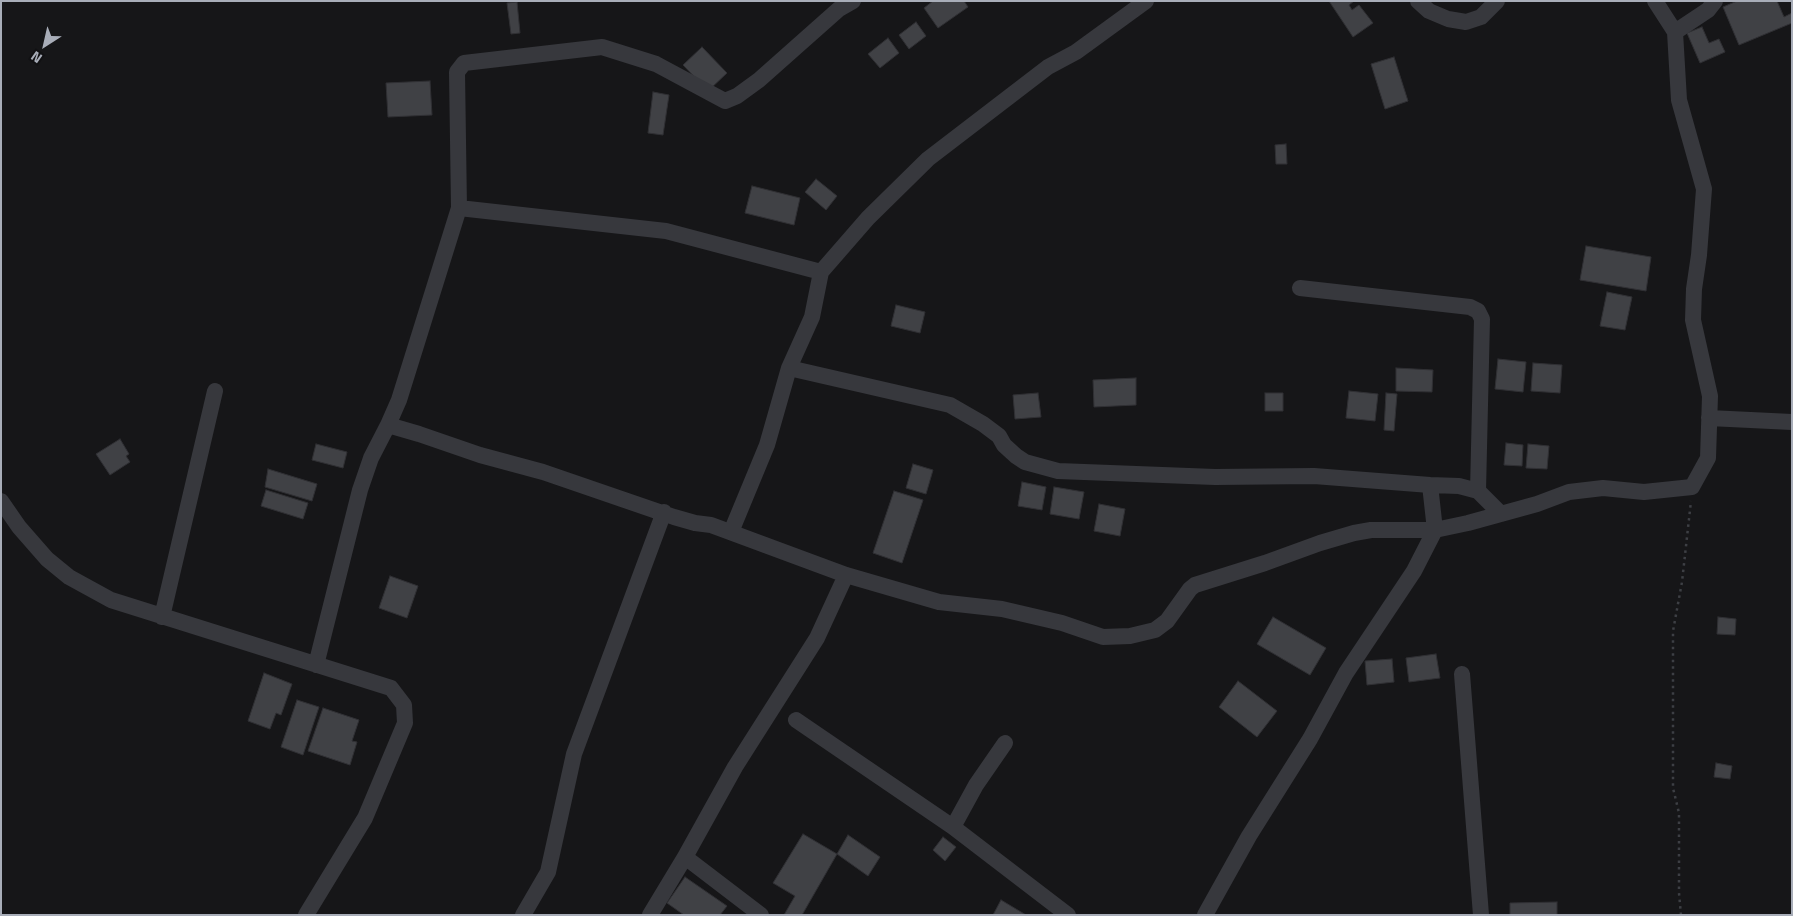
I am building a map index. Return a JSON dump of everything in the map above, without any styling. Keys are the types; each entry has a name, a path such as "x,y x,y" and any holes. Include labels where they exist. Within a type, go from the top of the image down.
{"street":[{"path":"731,532 767,445 789,368 812,317 821,272 868,218 928,160 1048,67 1076,52 1146,1"},
{"path":"1418,1 1430,11 1448,19 1466,22 1481,17 1497,1"},
{"path":"388,425 480,456 543,472 695,523 711,525 846,575 939,602 1002,609 1062,623 1103,637 1148,633 1167,621 1195,585 1354,533 1371,530 1435,530 1537,504 1569,492 1603,488 1644,492 1692,487 1708,458 1710,396 1693,320 1694,289 1699,255 1704,189 1679,100 1675,32 1655,1"},
{"path":"1675,32 1708,10 1714,1"},
{"path":"316,665 360,490 371,458 399,400 459,208 458,72 464,64 602,47 656,64 725,101 737,96 759,80 840,4"},
{"path":"459,208 666,231 821,272"},
{"path":"1300,288 1470,307 1478,311 1482,319 1478,491"},
{"path":"789,368 950,405 983,424 998,436 1004,445 1016,456 1025,462 1058,471 1215,477 1314,476 1459,486 1478,491 1501,514"},
{"path":"162,618 215,391"},
{"path":"1709,418 1792,422"},
{"path":"1205,915 1249,836 1310,739 1346,672 1414,572 1435,530 1430,485"},
{"path":"1,501 19,527 47,559 69,578 111,600 162,618 391,688 404,705 405,723 365,818 306,915"},
{"path":"523,915 548,872 574,754 664,512"},
{"path":"650,915 735,767 816,638 846,575"},
{"path":"1462,674 1481,915"},
{"path":"796,720 953,827 1068,915"},
{"path":"953,827 976,785 1005,743"},
{"path":"685,857 762,915"}],"path":[{"path":"1681,915 1679,893 1679,814 1673,788 1673,631 1682,582 1692,487"}],"building":[{"path":"933,1 964,1 968,7 938,28 924,8"},
{"path":"1329,1 1354,1 1349,5 1352,10 1359,5 1373,23 1353,37"},
{"path":"1737,1 1777,1 1784,17 1792,13 1792,23 1739,45 1723,7"},
{"path":"517,2 520,33 511,34 507,3"},
{"path":"916,22 926,36 909,49 899,35"},
{"path":"1702,27 1709,43 1719,39 1725,52 1700,63 1687,33"},
{"path":"888,38 899,53 880,68 868,54"},
{"path":"702,47 727,73 708,91 683,65"},
{"path":"1394,57 1408,101 1385,109 1371,64"},
{"path":"430,81 432,115 388,117 386,83"},
{"path":"653,92 669,95 663,135 648,133"},
{"path":"1286,144 1287,164 1276,164 1275,145"},
{"path":"816,179 837,196 826,210 805,192"},
{"path":"752,186 800,198 794,225 745,213"},
{"path":"1586,246 1651,257 1646,291 1580,280"},
{"path":"1607,292 1632,297 1625,330 1600,326"},
{"path":"896,305 925,312 920,333 891,326"},
{"path":"1498,359 1526,362 1523,392 1495,389"},
{"path":"1533,363 1562,365 1560,393 1531,391"},
{"path":"1396,368 1433,370 1432,392 1396,391"},
{"path":"1136,378 1136,405 1094,407 1093,380"},
{"path":"1349,391 1378,394 1375,421 1346,418"},
{"path":"1038,393 1041,417 1015,419 1013,395"},
{"path":"1265,393 1283,393 1283,411 1265,411"},
{"path":"1386,393 1397,394 1394,431 1384,430"},
{"path":"120,439 129,454 126,456 130,462 110,475 96,454"},
{"path":"1506,443 1523,445 1522,466 1504,465"},
{"path":"316,444 347,452 343,468 312,460"},
{"path":"1528,444 1549,446 1547,469 1526,468"},
{"path":"913,464 933,470 926,494 906,488"},
{"path":"268,469 317,484 312,501 265,487"},
{"path":"1022,482 1046,487 1042,510 1018,506"},
{"path":"1054,487 1084,492 1079,519 1050,514"},
{"path":"266,490 308,503 303,519 261,506"},
{"path":"894,491 923,500 902,563 873,553"},
{"path":"1099,504 1125,509 1120,536 1094,531"},
{"path":"390,576 418,586 407,618 379,608"},
{"path":"1273,617 1326,648 1310,675 1257,644"},
{"path":"1718,617 1736,619 1735,635 1717,634"},
{"path":"1436,654 1440,678 1409,682 1406,658"},
{"path":"1392,659 1394,682 1367,685 1365,661"},
{"path":"264,673 292,684 281,715 276,713 270,729 248,721"},
{"path":"1238,681 1277,711 1257,737 1219,707"},
{"path":"297,700 319,707 303,755 281,747"},
{"path":"323,708 359,720 352,741 357,742 350,765 308,751"},
{"path":"1716,763 1732,766 1730,779 1714,777"},
{"path":"803,834 837,854 802,915 784,915 795,896 773,883"},
{"path":"848,835 880,857 868,876 837,854"},
{"path":"943,837 956,847 945,861 933,850"},
{"path":"685,877 727,906 720,915 684,915 667,903"},
{"path":"1001,900 1026,915 993,915"},
{"path":"1557,902 1557,915 1510,915 1510,903"}]}
